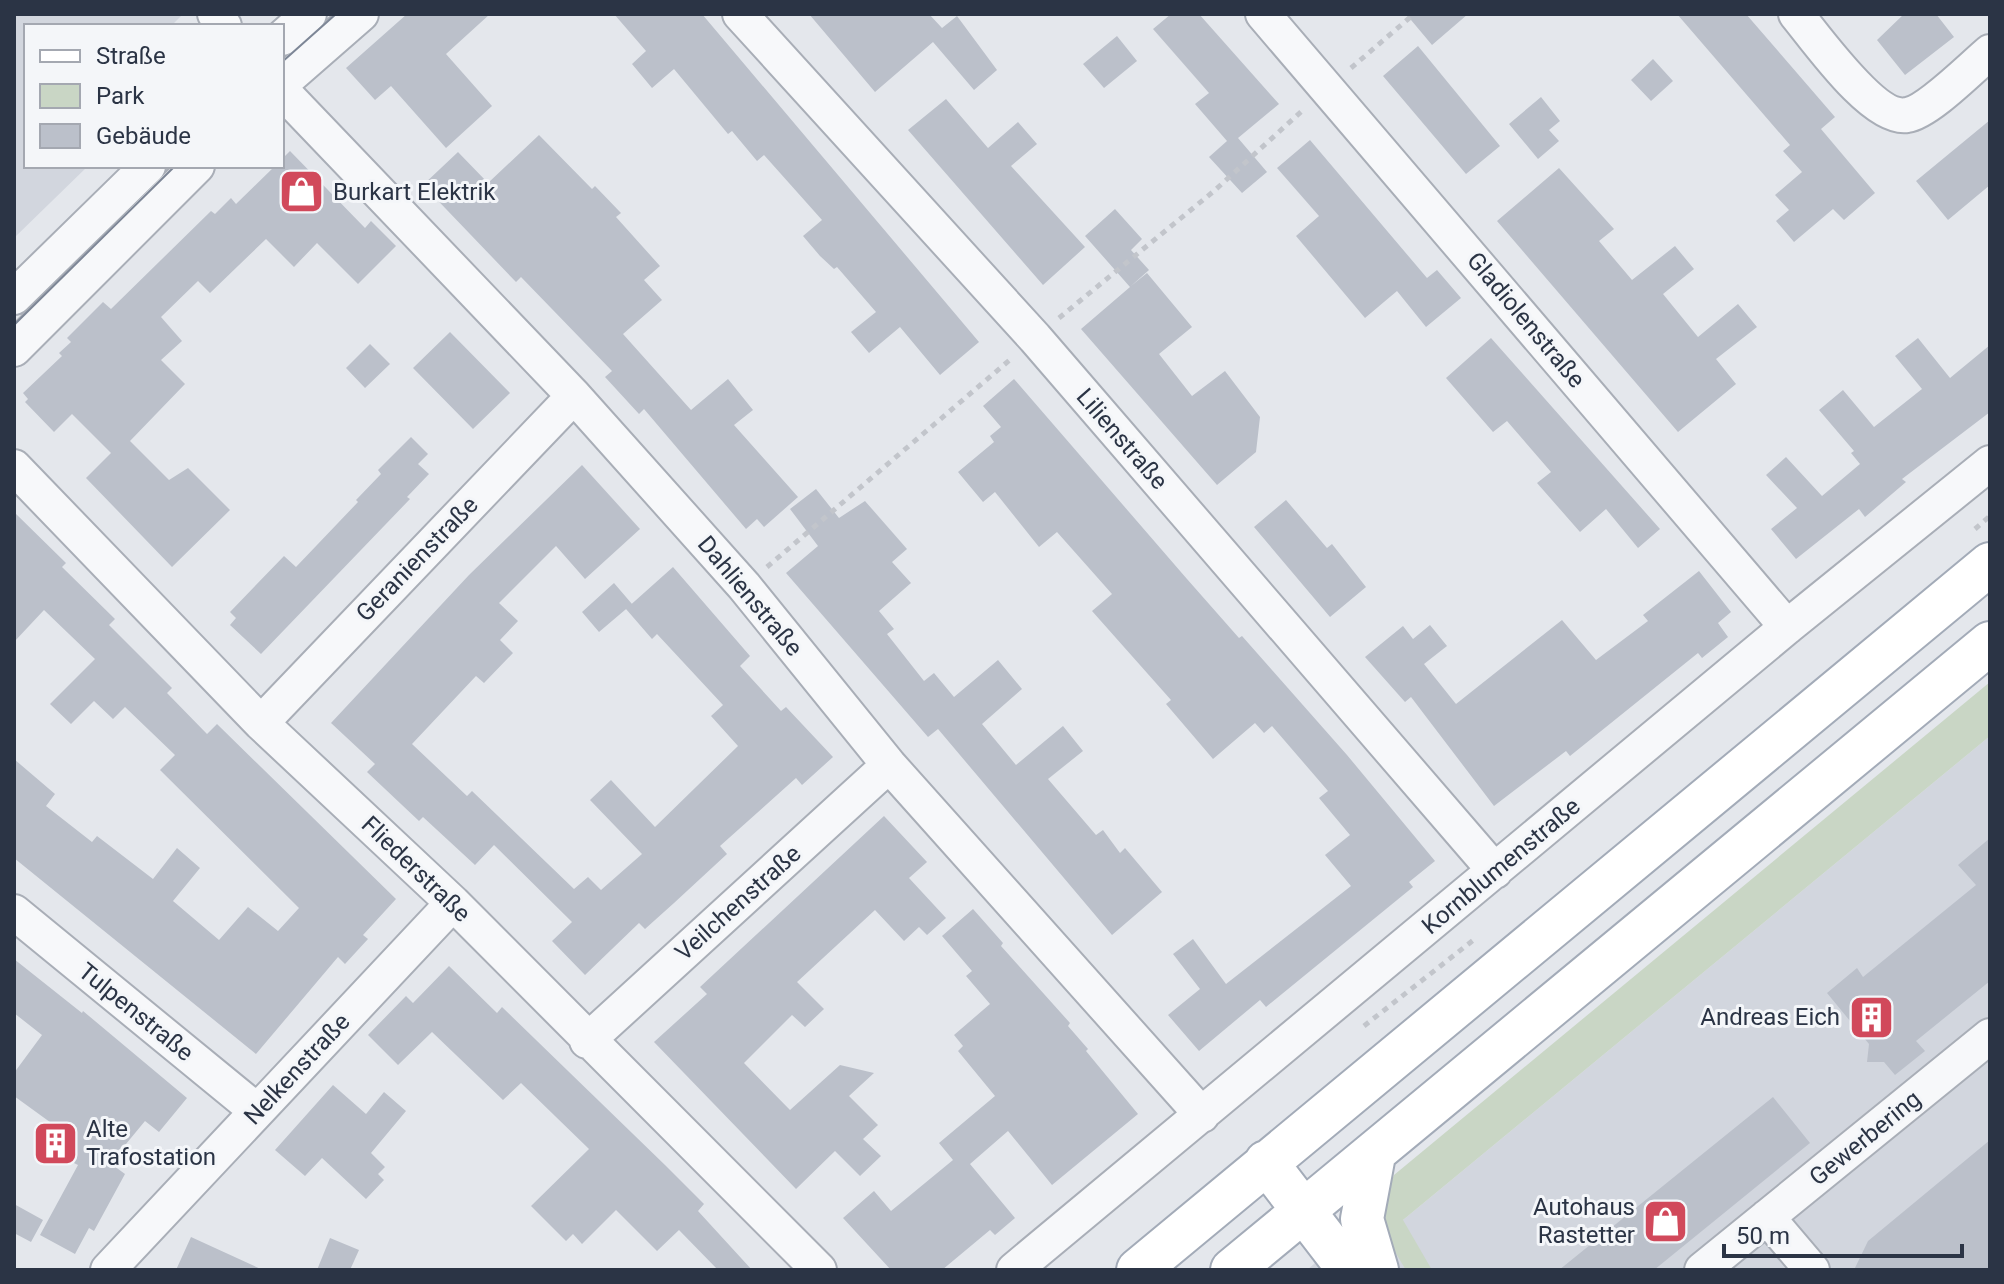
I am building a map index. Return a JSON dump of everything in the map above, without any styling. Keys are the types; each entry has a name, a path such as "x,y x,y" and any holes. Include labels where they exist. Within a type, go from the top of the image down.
{"main road":[{"path":"1138,1270 1978,550"},
{"path":"1232,1270 1990,643"},
{"path":"1374,1155 1362,1219 1377,1270"},
{"path":"1266,1162 1349,1270"}],"street":[{"path":"284,36 309,14"},
{"path":"284,81 361,14"},
{"name":"Lilienstraße","path":"740,14 1035,338 1495,871"},
{"name":"Gladiolenstraße","path":"1263,14 1787,627"},
{"path":"1796,14 1872,103 1890,114 1907,115 1923,107 1990,52"},
{"name":"Dahlienstraße","path":"284,93 574,396 744,586 889,765 1202,1115"},
{"path":"14,297 146,168"},
{"path":"14,349 195,168"},
{"name":"Geranienstraße","path":"261,723 574,396"},
{"name":"Kornblumenstraße","path":"1014,1270 1787,627 1990,463"},
{"name":"Fliederstraße","path":"14,467 261,723 453,903 587,1041 819,1270"},
{"name":"Veilchenstraße","path":"587,1041 889,765"},
{"name":"Nelkenstraße","path":"108,1270 453,903"},
{"name":"Tulpenstraße","path":"14,912 257,1111"},
{"name":"Gewerbering","path":"1702,1270 1990,1036"},
{"path":"1767,1217 1812,1270"}],"path":[{"path":"744,586 1035,338 1214,191 1414,14"},
{"path":"1978,550 1990,516"},
{"path":"1359,1030 1483,933"}],"shaded area":[{"path":"14,14 183,14 173,24 24,24 24,168 86,168 14,238"},
{"path":"1990,736 1990,1270 1307,1270 1383,1204 1403,1220"}],"green space":[{"path":"1990,682 1990,736 1403,1220 1432,1270 1406,1270 1392,1246 1385,1224 1386,1202 1394,1175"}],"building":[{"path":"407,14 490,14 446,54 492,106 446,148 391,86 375,100 346,68"},
{"path":"614,14 702,14 979,342 940,375 900,327 869,353 851,332 876,312 837,267 834,269 803,236 822,220 764,155 757,161 732,131 728,134 674,69 652,88 632,64 646,51"},
{"path":"809,14 929,14 942,28 957,16 997,70 974,90 933,42 875,92"},
{"path":"1171,14 1199,14 1279,104 1238,138 1267,172 1242,193 1209,157 1227,141 1195,104 1209,93 1153,29"},
{"path":"1406,14 1468,14 1432,45"},
{"path":"1677,14 1746,14 1835,117 1821,129 1875,193 1844,220 1833,209 1794,242 1776,221 1789,210 1775,195 1802,172 1783,151 1790,145"},
{"path":"1904,14 1936,14 1954,37 1905,75 1877,40"},
{"path":"1117,36 1137,61 1104,88 1083,64"},
{"path":"1418,46 1500,146 1466,174 1383,76"},
{"path":"1653,59 1673,81 1651,101 1631,80"},
{"path":"1541,97 1560,121 1549,130 1559,141 1538,159 1509,124"},
{"path":"946,99 988,148 1018,122 1037,144 1011,166 1085,247 1043,285 908,130"},
{"path":"1990,120 1990,185 1948,220 1916,181"},
{"path":"539,135 592,189 595,186 621,213 616,217 660,266 644,280 662,300 623,334 691,410 728,379 753,410 734,425 798,497 764,527 757,519 746,529 644,409 639,414 605,377 612,371 521,277 516,282 423,185 458,152 488,183"},
{"path":"1310,140 1427,278 1437,270 1461,298 1426,327 1397,291 1365,318 1296,236 1319,216 1277,168"},
{"path":"290,151 365,228 371,221 396,246 358,284 317,243 294,267 266,239 210,293 198,281 161,317 182,341 161,360 185,384 130,441 169,480 188,468 230,510 172,567 86,478 111,453 72,414 54,432 25,402 28,399 23,393 62,356 59,353 71,342 67,338 103,302 111,309 211,211 215,214 231,198 236,204 273,168 284,168 284,157"},
{"path":"1559,168 1614,229 1599,241 1632,280 1675,246 1694,269 1663,294 1698,337 1738,304 1757,327 1716,359 1736,384 1678,432 1497,221"},
{"path":"1115,209 1142,239 1131,250 1149,270 1131,286 1147,273 1192,327 1159,354 1192,396 1225,371 1260,417 1256,452 1217,485 1081,329 1130,287 1085,236"},
{"path":"450,332 510,393 473,429 413,368"},
{"path":"1491,338 1660,529 1638,548 1606,509 1580,532 1537,483 1551,472 1507,421 1493,432 1446,378"},
{"path":"1918,338 1950,378 1990,345 1990,412 1902,479 1906,482 1865,517 1859,509 1796,559 1771,529 1797,508 1766,475 1786,457 1822,496 1860,464 1851,453 1854,451 1819,410 1843,390 1874,427 1922,389 1895,356"},
{"path":"370,344 390,364 365,388 346,368"},
{"path":"1014,379 1239,638 1242,636 1347,755 1435,861 1409,882 1413,887 1266,1007 1260,1000 1199,1051 1168,1015 1200,989 1173,954 1193,939 1226,984 1351,886 1325,855 1350,835 1319,798 1328,791 1272,726 1264,733 1255,723 1213,759 1166,704 1171,700 1092,611 1112,594 1057,532 1039,547 995,492 983,502 958,472 994,442 990,436 1001,427 983,406"},
{"path":"411,437 428,454 418,464 429,474 407,497 410,499 261,654 230,625 236,618 230,612 284,556 296,567 358,502 356,500 381,474 378,470"},
{"path":"582,465 640,529 585,579 556,546 499,603 518,621 500,640 513,653 484,683 476,676 412,744 467,796 472,791 574,889 588,877 601,890 642,854 590,800 611,780 655,827 738,746 711,716 723,705 657,634 652,639 626,609 673,567 750,656 740,666 781,711 786,707 833,757 802,785 796,778 720,846 727,854 645,929 639,923 585,975 552,941 572,922 494,845 475,865 423,817 419,821 367,772 375,764 331,723 469,575"},
{"path":"816,489 839,518 865,501 907,549 892,562 911,583 879,611 894,629 887,634 924,681 934,673 954,697 998,660 1022,689 982,724 1016,765 1063,726 1083,751 1048,779 1096,835 1103,830 1120,853 1125,848 1162,892 1112,935 938,729 928,737 786,573 818,546 790,509"},
{"path":"1286,500 1327,548 1332,544 1366,587 1330,617 1254,527"},
{"path":"14,512 66,563 62,567 115,619 109,625 172,688 167,693 207,734 217,724 396,899 363,935 368,939 345,964 338,957 256,1054 14,858 14,759 55,794 46,806 92,842 97,836 153,879 177,848 200,868 173,901 219,940 248,907 278,931 299,908 160,770 175,755 125,707 113,719 94,701 71,724 50,704 95,659 44,610 14,642"},
{"path":"1699,571 1731,612 1718,623 1728,637 1702,658 1698,653 1570,756 1566,751 1494,806 1411,697 1405,702 1365,657 1403,626 1413,639 1430,625 1447,646 1424,664 1456,704 1562,620 1596,660 1648,621 1643,615"},
{"path":"614,583 632,604 599,632 582,612"},
{"path":"884,816 927,862 909,878 946,918 927,935 919,927 904,941 875,910 797,982 824,1009 805,1027 792,1015 744,1063 790,1110 840,1065 874,1073 849,1096 878,1125 863,1139 881,1156 860,1176 835,1151 796,1189 654,1042 707,994 700,987"},
{"path":"1990,838 1990,981 1916,1041 1925,1051 1895,1075 1884,1062 1867,1062 1869,1044 1827,993 1857,968 1863,977 1976,885 1958,865"},
{"path":"973,909 1003,943 1001,946 1070,1023 1068,1026 1088,1049 1086,1051 1138,1114 1052,1185 1008,1131 970,1164 1015,1218 995,1235 990,1230 942,1270 891,1270 843,1218 874,1191 891,1211 953,1160 939,1143 995,1096 958,1051 963,1046 954,1035 990,1004 966,976 972,971 942,936"},
{"path":"14,959 83,1011 187,1098 159,1132 145,1121 126,1144 114,1166 125,1174 94,1231 89,1228 75,1254 40,1235 78,1165 43,1148 54,1125 14,1096 14,1073 42,1035 14,1013"},
{"path":"449,966 497,1013 502,1007 704,1204 698,1211 752,1270 718,1270 679,1230 657,1251 616,1210 582,1244 573,1234 566,1241 531,1206 589,1149 521,1083 503,1100 432,1032 398,1065 368,1035 406,996 413,1003"},
{"path":"333,1085 366,1114 384,1092 406,1111 371,1153 385,1167 378,1174 384,1180 366,1199 322,1158 305,1176 275,1150"},
{"name":"Autohaus Rastetter","path":"1773,1097 1810,1143 1654,1270 1559,1270"},
{"path":"1990,1140 1990,1270 1854,1270 1868,1241"},
{"path":"14,1204 43,1220 31,1242 14,1233"},
{"path":"191,1237 263,1270 176,1270"},
{"path":"330,1238 359,1250 350,1270 317,1270"}],"tram line":[{"path":"284,60 336,14"},
{"path":"14,325 173,168"}],"place":[{"name":"Burkart Elektrik","path":"302,192"},
{"name":"Andreas Eich","path":"1871,1017"},
{"name":"Alte Trafostation","path":"55,1143"},
{"name":"Autohaus Rastetter","path":"1666,1221"}]}
